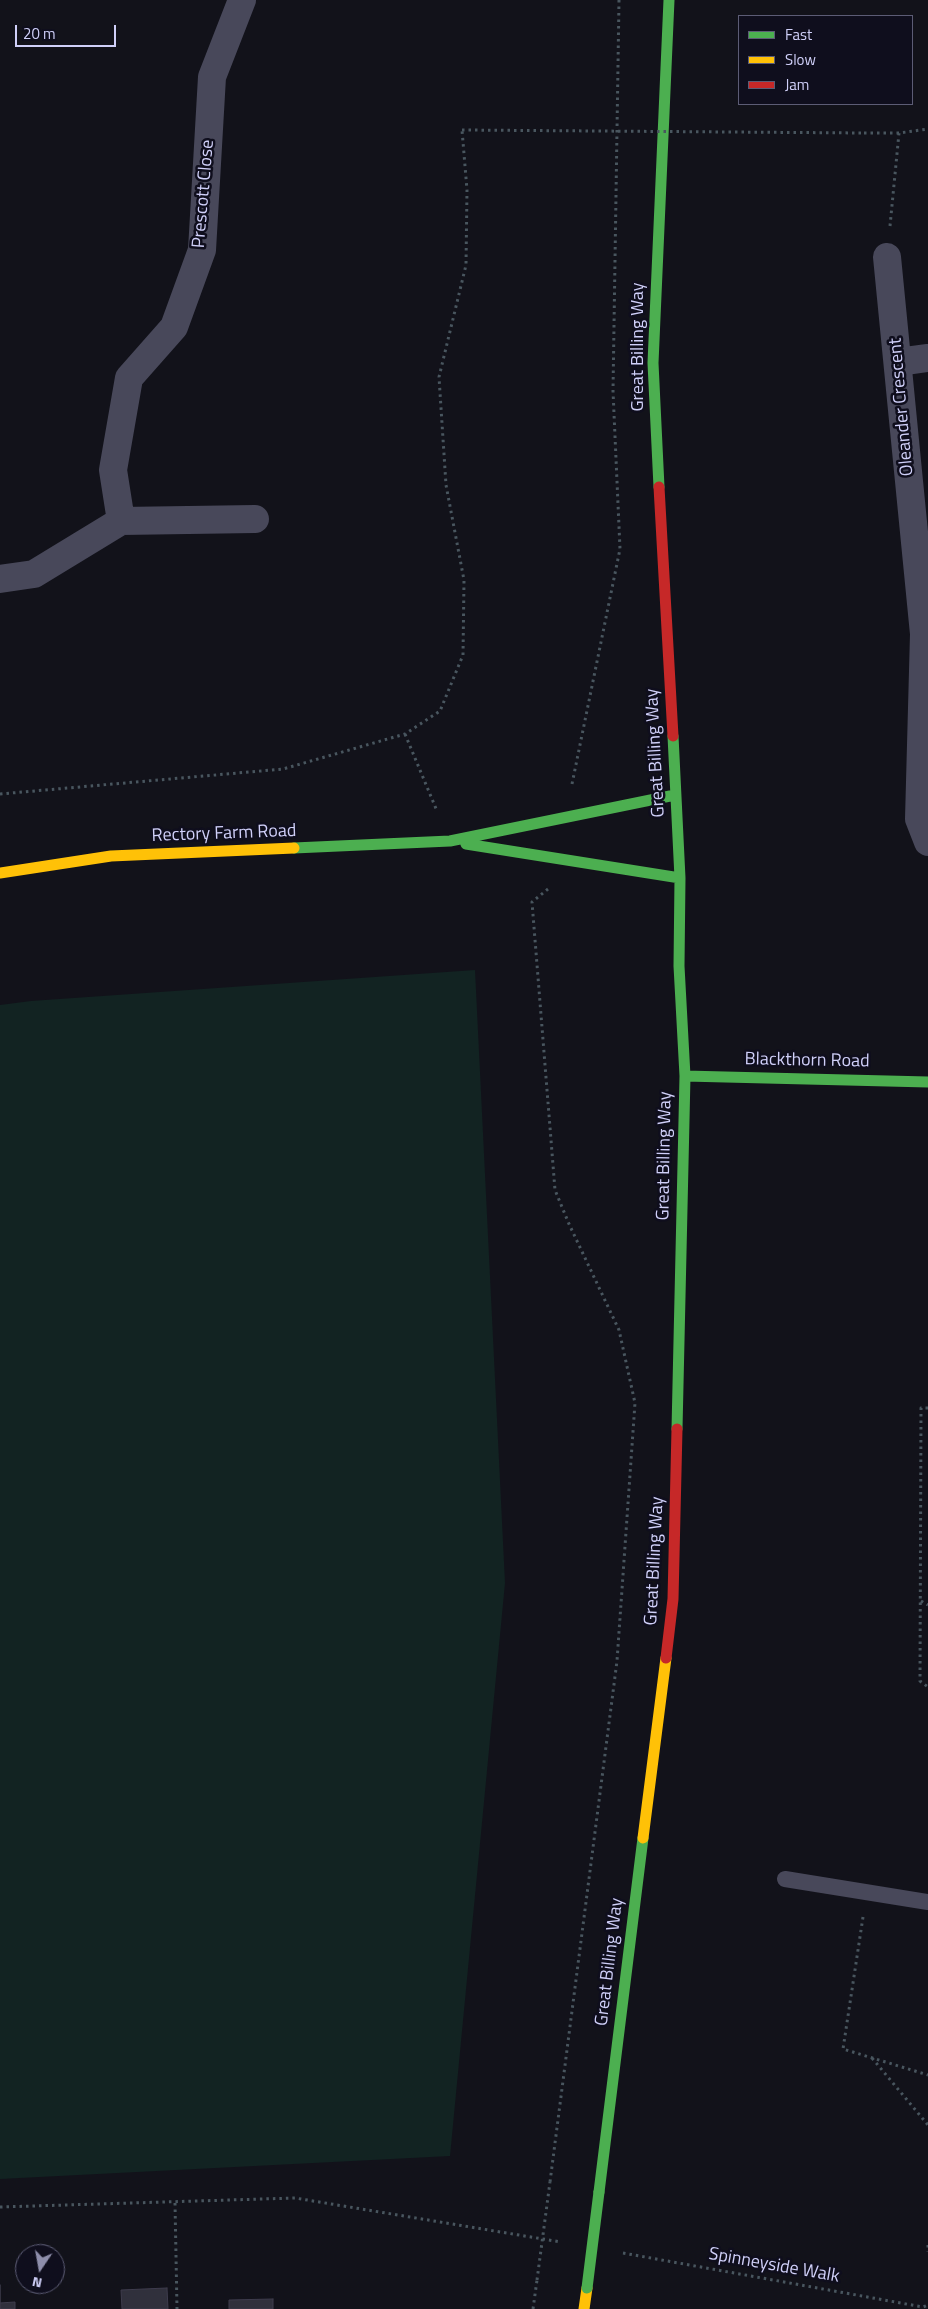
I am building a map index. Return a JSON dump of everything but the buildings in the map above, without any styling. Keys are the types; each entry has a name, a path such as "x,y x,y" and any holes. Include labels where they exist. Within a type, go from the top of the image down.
{"main road":[{"name":"Great Billing Way","path":"584,2309 673,1599 685,1076 679,966 680,878 653,363 670,0"},
{"name":"Rectory Farm Road","path":"0,873 111,856 450,841 675,795"},
{"name":"Rectory Farm Road","path":"450,841 680,878"},
{"name":"Blackthorn Road","path":"685,1076 928,1082"}],"street":[{"name":"Prescott Close","path":"121,521 113,470 129,378 174,327 202,250 212,77 242,0"},
{"name":"Oleander Crescent","path":"887,257 907,470 923,557 924,634 919,819 928,842"},
{"path":"898,362 928,358"},
{"path":"0,579 34,574 121,521 255,519"}],"lane":[{"path":"785,1879 928,1902"}],"path":[{"path":"566,818 620,549 613,391 619,0"},
{"path":"0,794 283,769 405,734 440,711 463,655 464,580 446,485 439,377 466,265 467,190 462,130 899,133 928,129"},
{"path":"887,257 899,133"},
{"path":"405,734 450,841"},
{"path":"533,2309 617,1661 635,1403 619,1330 555,1190 532,902 554,883 559,860"},
{"path":"928,1408 922,1408 920,1681 928,1687"},
{"path":"921,1601 928,1605"},
{"path":"866,1892 843,2049 928,2075"},
{"path":"871,2058 928,2125"},
{"path":"0,2207 295,2198 530,2236"},
{"path":"175,2203 177,2309"},
{"path":"928,2245 928,2252"},
{"name":"Spinneyside Walk","path":"616,2252 924,2307 928,2305"}],"shaded area":[{"path":"475,970 505,1583 450,2156 0,2179 0,1005 31,1001"}],"traffic: fast":[{"path":"659,487 653,363 669,0"},
{"path":"673,736 680,878 679,966 685,1076 677,1429"},
{"path":"294,848 450,841 675,795"},
{"path":"466,844 680,878"},
{"path":"685,1076 928,1082"},
{"path":"599,2192 643,1838"},
{"path":"587,2288 599,2192"}],"traffic: slow":[{"path":"0,873 111,856 294,848"},
{"path":"643,1838 666,1658"},
{"path":"584,2309 587,2288"}],"traffic: jam":[{"path":"659,487 673,736"},
{"path":"666,1658 673,1599 677,1429"}]}
